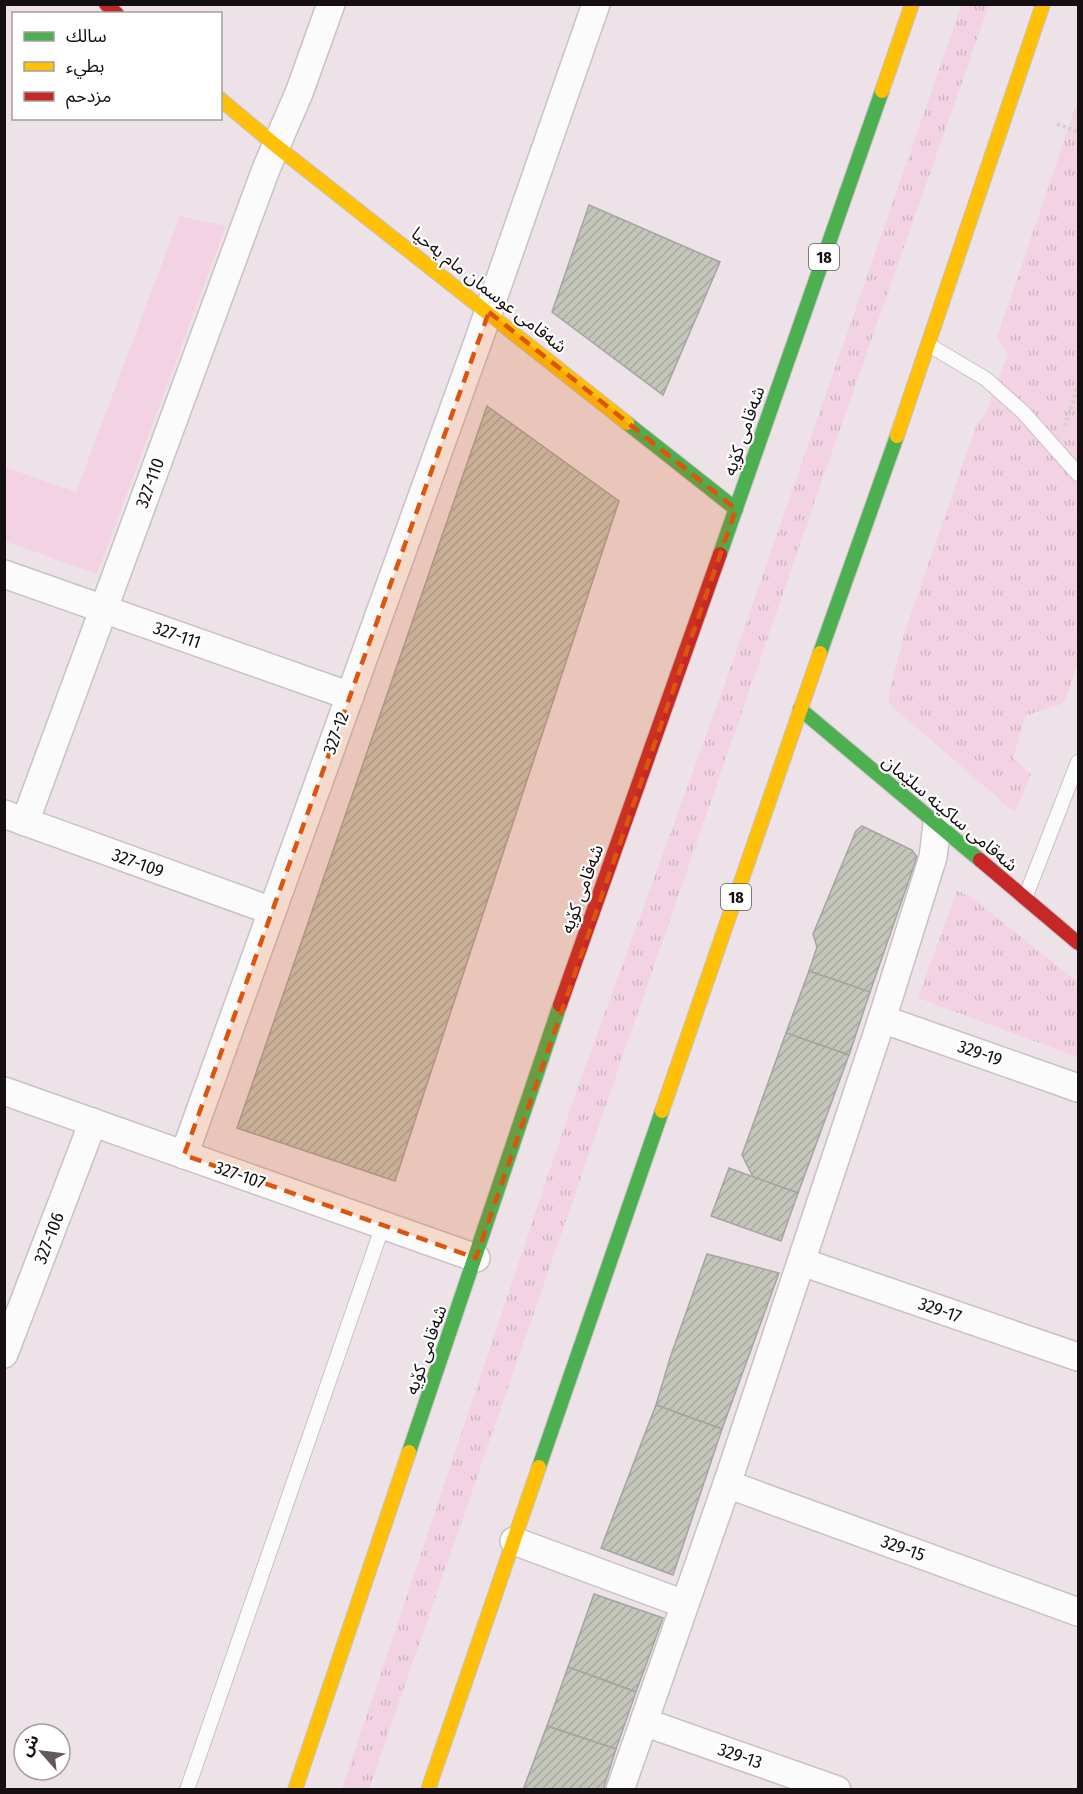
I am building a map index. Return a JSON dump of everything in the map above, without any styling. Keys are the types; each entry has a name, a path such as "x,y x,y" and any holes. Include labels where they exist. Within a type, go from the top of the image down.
{"main road":[{"name":"شەقامی کۆیە","path":"295,1790 565,992 912,4"},
{"name":"18","path":"428,1790 800,709 929,345 957,254 1043,4"},
{"name":"شەقامی عوسمان مام یەحیا","path":"222,101 275,145 736,508"},
{"name":"شەقامی ساکینە سلێمان","path":"800,709 1078,943"}],"street":[{"name":"327-110","path":"15,818 104,609 275,145 299,93 331,4"},
{"name":"327-12","path":"184,1155 489,312 596,4"},
{"name":"327-111","path":"4,574 350,696"},
{"name":"327-109","path":"15,818 272,911"},
{"path":"620,1790 802,1262 933,857 938,825"},
{"name":"329-19","path":"882,1019 1078,1088"},
{"name":"327-107","path":"4,1090 476,1258"},
{"name":"327-106","path":"4,1354 93,1122"},
{"name":"329-17","path":"802,1262 1078,1357"},
{"name":"329-15","path":"727,1484 1078,1612"},
{"path":"514,1541 684,1604"},
{"name":"329-13","path":"644,1722 837,1790"}],"lane":[{"path":"929,345 986,380 1023,412 1078,474"},
{"path":"1025,898 1078,762"},
{"path":"187,1790 383,1226"}],"path":[{"path":"1056,124 1078,132"},
{"path":"1057,449 1078,386"}],"highlighted area":[{"path":"489,312 736,509 476,1258 184,1155"}],"green space":[{"path":"962,4 989,5 369,1789 342,1789 575,1095 722,692"},
{"path":"1078,100 1078,662 1064,703 1025,716 1013,758 1031,775 1016,810 1012,810 894,708 889,702 889,692 906,628 978,421 985,415 1008,354 997,338"},
{"path":"180,216 226,226 97,574 5,541 5,467 76,492"},
{"path":"957,890 972,898 1078,982 1078,1057 918,998"}],"building":[{"path":"589,205 720,262 663,395 552,312"},
{"path":"487,406 619,501 395,1181 237,1128"},
{"path":"862,826 912,850 917,857 870,992 809,971 817,947 813,934 856,831"},
{"path":"809,971 870,992 849,1055 786,1033"},
{"path":"786,1033 849,1055 798,1193 753,1177 742,1155"},
{"path":"729,1168 798,1193 781,1241 711,1216"},
{"path":"707,1254 779,1273 722,1429 656,1405"},
{"path":"656,1405 722,1429 673,1575 601,1548"},
{"path":"594,1594 663,1618 636,1692 568,1667"},
{"path":"568,1667 636,1692 616,1749 547,1726"},
{"path":"547,1726 616,1749 603,1790 523,1790"}],"traffic: fast":[{"path":"720,554 882,91"},
{"path":"627,423 736,509"},
{"path":"820,653 897,436"},
{"path":"800,709 980,860"},
{"path":"409,1452 560,1005"},
{"path":"539,1467 662,1111"}],"traffic: slow":[{"path":"882,91 912,4"},
{"path":"897,436 1043,4"},
{"path":"222,101 627,423"},
{"path":"662,1111 820,653"},
{"path":"295,1790 409,1452"},
{"path":"428,1790 539,1467"}],"traffic: jam":[{"path":"106,4 115,12"},
{"path":"560,1005 720,554"},
{"path":"980,860 1078,943"}]}
